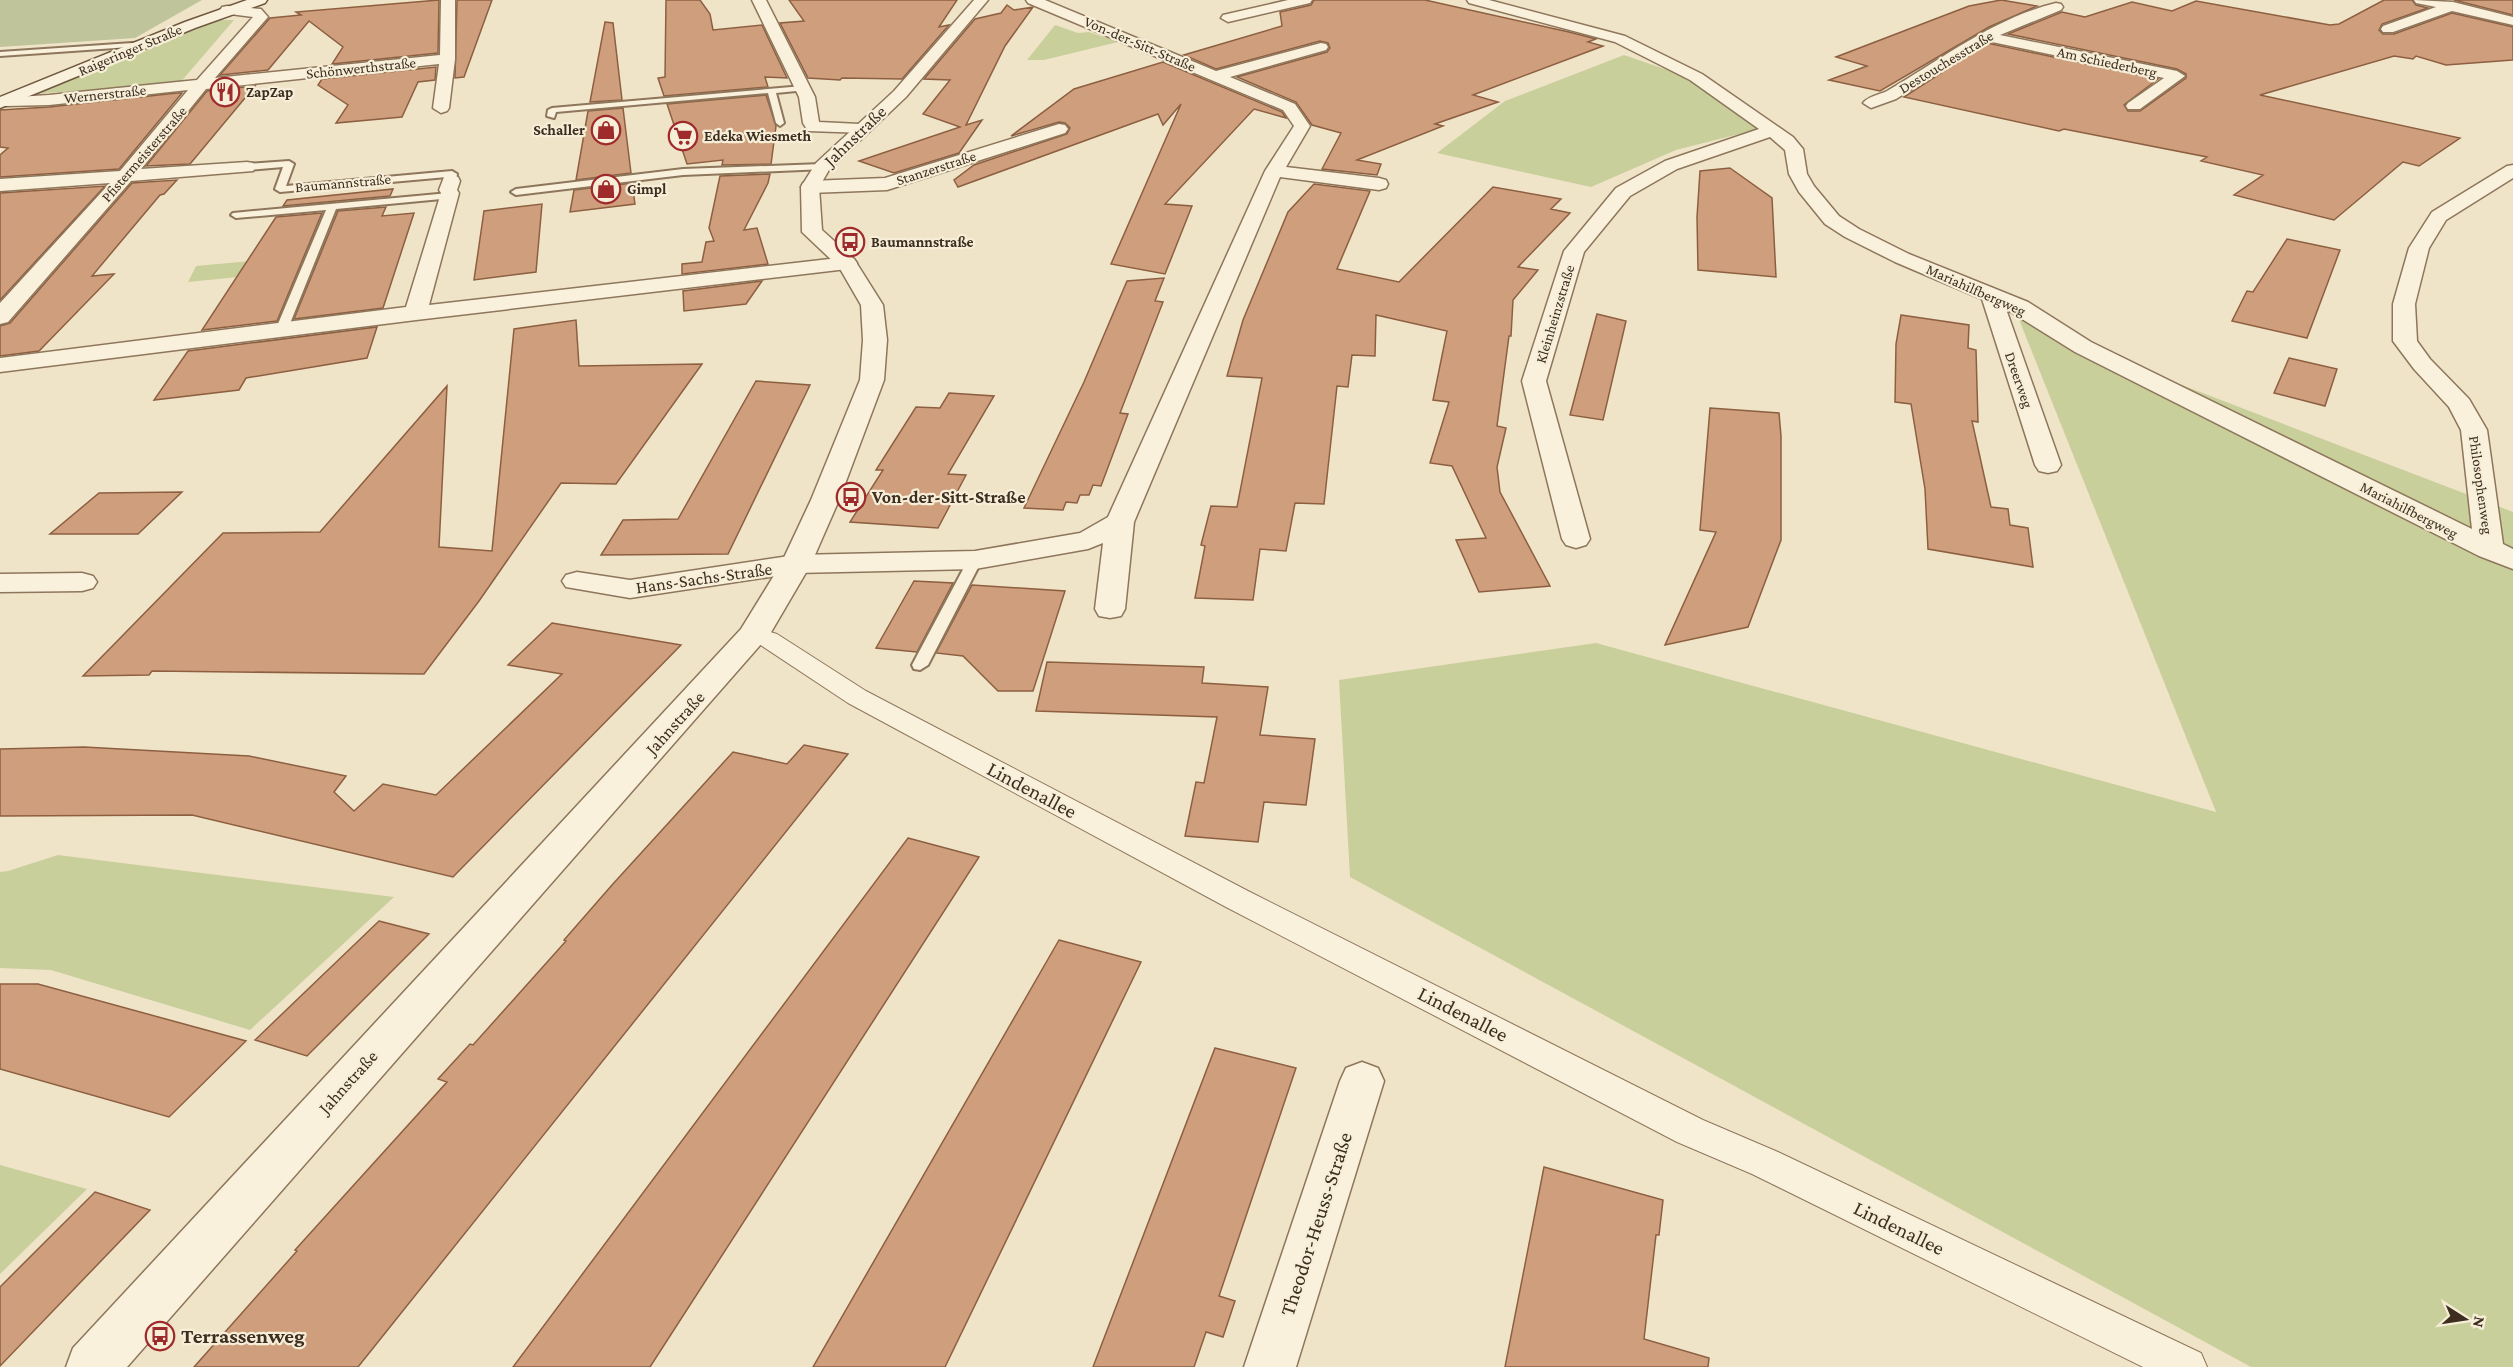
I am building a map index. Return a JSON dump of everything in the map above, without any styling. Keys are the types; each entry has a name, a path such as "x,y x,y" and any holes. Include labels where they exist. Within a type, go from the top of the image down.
{"street":[{"name":"Raigeringer Straße","path":"2,101 227,10 260,0"},
{"path":"441,108 447,59 448,0"},
{"path":"759,0 807,97 811,123 814,127 860,129"},
{"name":"Jahnstraße","path":"92,1367 754,634 796,564 825,500 872,380 875,340 872,305 847,263 812,232 810,187 822,168 860,129 900,94 981,0"},
{"name":"Von-der-Sitt-Straße","path":"1033,0 1289,106 1302,126 1274,171 1120,522 1110,609"},
{"path":"1228,18 1305,0"},
{"name":"Mariahilfbergweg","path":"1474,0 1620,39 1696,76 1774,130 1794,149 1798,174 1832,220 1902,258 2020,307 2083,347 2501,555"},
{"name":"Destouchesstraße","path":"1870,103 1890,96 1985,36 2056,7 2035,0"},
{"path":"2421,0 2513,21"},
{"path":"2388,29 2452,6"},
{"name":"Pfistermeisterstraße","path":"0,317 124,178 230,50 261,17 256,12 227,10"},
{"name":"Am Schiederberg","path":"1985,36 2177,76 2134,106"},
{"name":"Von-der-Sitt-Straße","path":"1214,76 1321,47"},
{"name":"Schönwerthstraße","path":"204,84 447,59"},
{"name":"Wernerstraße","path":"2,101 49,99 204,84"},
{"name":"Stanzerstraße","path":"810,187 886,184 1059,129"},
{"name":"Kleinheinzstraße","path":"1576,539 1534,381 1574,251 1623,192 1671,165 1774,130"},
{"name":"Baumannstraße","path":"0,185 124,178 247,167"},
{"name":"Philosophenweg","path":"2501,555 2474,430 2460,404 2422,364 2405,341 2404,304 2418,248 2439,216 2513,170"},
{"path":"1274,171 1379,184"},
{"path":"416,313 450,188"},
{"path":"0,365 416,313 847,263"},
{"name":"Dreerweg","path":"1996,297 1992,301 2048,465"},
{"path":"796,564 975,560 1088,540 1120,522"},
{"name":"Hans-Sachs-Straße","path":"577,581 630,589 796,564"},
{"path":"0,583 81,582"},
{"name":"Lindenallee","path":"754,634 768,639 857,697 1237,899 1690,1131 1765,1163 2187,1367"},
{"name":"Theodor-Heuss-Straße","path":"1270,1367 1362,1082"}],"lane":[{"path":"0,54 144,44"},
{"path":"551,116 552,110 771,91 801,84"},
{"path":"652,94 801,84"},
{"path":"771,91 780,123"},
{"name":"Baumannstraße","path":"247,167 289,164 280,189 452,174 450,188"},
{"path":"516,192 683,172 822,168"},
{"path":"236,215 333,206 450,188"},
{"path":"281,331 333,206"},
{"path":"920,665 975,560"}],"green space":[{"path":"0,0 202,0 135,38 0,47"},
{"path":"220,20 234,20 179,84 30,94"},
{"path":"1055,25 1078,33 1089,32 1118,42 1044,60 1027,60"},
{"path":"1624,55 1679,74 1759,129 1676,150 1591,187 1437,153 1505,101"},
{"path":"296,257 288,272 188,282 196,266"},
{"path":"2018,317 2083,347 2513,512 2513,1367 2251,1367 1350,877 1339,680 1596,643 2216,812"},
{"path":"58,855 394,897 250,1030 51,970 0,968 0,872"},
{"path":"0,1165 87,1189 0,1274"}],"building":[{"path":"439,0 438,53 332,64 343,47 309,21 268,70 220,75 270,18 301,15 296,12"},
{"path":"457,0 492,0 464,77 455,78"},
{"path":"666,0 700,0 710,14 713,30 762,25 787,78 765,77 768,87 664,96 658,78 665,77"},
{"path":"789,0 957,0 939,27 949,25 902,79 842,78 840,80 808,78 780,23 804,21"},
{"path":"1314,0 1425,0 1569,32 1596,39 1588,42 1603,46 1473,95 1498,102 1435,124 1443,126 1357,160 1381,164 1377,175 1322,169 1341,133 1312,125 1296,102 1237,77 1327,52 1330,48 1328,43 1320,41 1216,69 1184,55 1282,26 1280,12 1311,5"},
{"path":"2001,0 2037,6 1989,27 1880,91 1829,80 1867,66 1836,57 1969,6"},
{"path":"2384,0 2412,0 2416,5 2428,8 2382,24 2379,30 2383,34 2394,34 2452,13 2513,27 2513,60 2446,65 2416,56 2413,59 2394,56 2260,95 2460,138 2419,166 2403,162 2334,220 2234,195 2263,175 2201,161 2207,157 2064,129 2059,131 1904,97 1987,43 2158,79 2124,105 2128,111 2140,111 2186,78 2186,74 2177,69 2008,34 2062,12 2085,17 2132,2 2172,11 2196,1 2330,25 2339,24"},
{"path":"2454,0 2513,0 2513,15"},
{"path":"1007,5 1014,10 1033,7 1005,46 966,125 982,120 959,153 894,173 859,161 960,127 923,114 950,80 924,79 975,19 1001,13"},
{"path":"605,22 613,23 622,100 590,102"},
{"path":"1163,62 1282,112 1286,118 1254,109 1165,204 1192,206 1165,274 1111,264 1181,104 1163,125 1158,114 958,187 954,180 974,165 1067,134 1070,128 1065,123 1059,122 1011,136 1074,89"},
{"path":"436,67 435,80 418,82 402,117 336,123 348,105 318,85 322,79"},
{"path":"255,86 190,164 146,166 207,91"},
{"path":"182,93 119,169 0,177 0,155 8,148 0,147 0,110"},
{"path":"766,95 776,126 771,164 722,165 723,160 687,164 667,104"},
{"path":"623,108 631,173 576,180 588,111"},
{"path":"1730,168 1772,198 1776,277 1698,270 1697,217 1700,171"},
{"path":"770,174 768,183 744,230 757,228 768,264 682,274 682,264 702,262 706,242 714,241 709,228 720,176"},
{"path":"177,180 164,194 160,195 92,276 114,274 39,351 0,356 0,326 10,323 132,183"},
{"path":"632,183 635,204 570,212 574,190"},
{"path":"1314,184 1370,191 1337,269 1399,282 1493,187 1561,199 1551,209 1570,213 1518,267 1538,270 1513,300 1511,336 1509,336 1497,426 1506,428 1497,467 1500,492 1550,586 1479,592 1456,540 1486,538 1452,466 1430,463 1449,402 1433,400 1447,331 1376,315 1375,356 1352,355 1348,387 1337,386 1324,504 1295,503 1286,551 1260,549 1253,600 1195,598 1205,546 1201,545 1211,506 1237,507 1262,378 1227,376 1243,320 1288,212"},
{"path":"105,186 0,300 0,193"},
{"path":"393,189 390,196 283,206 287,200"},
{"path":"542,204 536,272 474,280 484,211"},
{"path":"386,207 382,216 414,213 383,308 294,319 338,211"},
{"path":"322,213 277,321 202,330 276,217"},
{"path":"2287,239 2340,250 2307,338 2232,321 2247,291 2253,292"},
{"path":"1164,278 1155,301 1163,302 1120,413 1128,414 1101,486 1093,485 1089,495 1080,495 1077,503 1066,502 1063,510 1024,508 1084,382 1127,281"},
{"path":"762,281 746,304 684,311 683,291"},
{"path":"1597,314 1626,321 1603,420 1570,415"},
{"path":"1901,315 1969,325 1968,348 1976,350 1978,422 1972,421 1991,507 2008,509 2010,525 2028,528 2033,567 1928,549 1925,489 1911,404 1895,402 1896,344"},
{"path":"576,320 579,366 702,364 616,484 561,483 479,601 424,674 152,671 149,675 83,676 223,533 320,532 447,386 439,547 492,551 514,329"},
{"path":"377,327 367,358 246,378 239,390 154,400 188,351"},
{"path":"2289,358 2337,369 2325,406 2274,393"},
{"path":"756,381 810,385 728,554 601,555 623,520 678,519"},
{"path":"949,393 994,396 948,474 966,475 938,528 850,522 883,470 876,470 916,407 940,408"},
{"path":"1710,408 1779,413 1781,540 1748,627 1665,645 1716,532 1700,530"},
{"path":"182,492 138,534 50,534 99,493"},
{"path":"914,581 953,583 917,652 876,648"},
{"path":"972,585 1065,591 1033,691 998,691 963,656 936,653"},
{"path":"552,623 681,645 453,877 192,815 0,816 0,749 84,747 249,756 346,776 334,792 354,811 383,784 436,795 562,674 508,665"},
{"path":"1047,662 1204,667 1202,683 1268,687 1260,735 1315,739 1306,805 1264,802 1258,842 1185,836 1196,782 1204,783 1217,717 1036,711"},
{"path":"804,745 848,754 358,1367 194,1367 297,1251 295,1250 447,1082 438,1079 470,1044 473,1045 566,941 564,940 612,885 733,752 787,764"},
{"path":"908,838 979,857 650,1367 513,1367"},
{"path":"379,921 429,934 307,1056 255,1040"},
{"path":"1059,940 1141,962 945,1367 813,1367"},
{"path":"0,984 38,984 246,1041 169,1117 0,1069"},
{"path":"1215,1048 1296,1068 1219,1296 1235,1301 1223,1337 1206,1332 1194,1367 1093,1367"},
{"path":"1544,1167 1663,1200 1659,1235 1656,1235 1644,1339 1709,1358 1708,1367 1505,1367"},
{"path":"95,1192 150,1210 0,1366 0,1287"}],"place":[{"name":"ZapZap","path":"225,92"},
{"name":"Schaller","path":"606,130"},
{"name":"Edeka Wiesmeth","path":"683,136"},
{"name":"Gimpl","path":"606,189"},
{"name":"Baumannstraße","path":"850,242"},
{"name":"Von-der-Sitt-Straße","path":"851,497"},
{"name":"Terrassenweg","path":"160,1336"}]}
